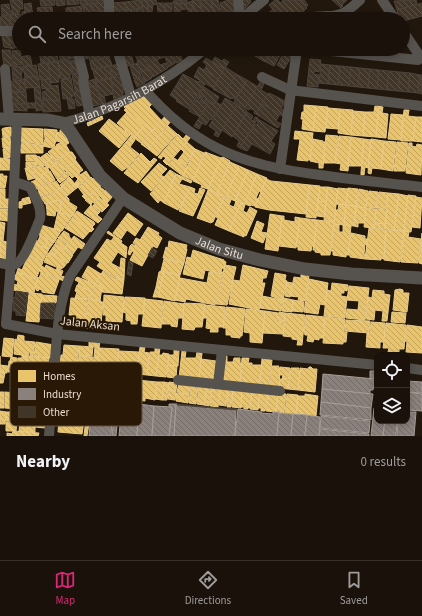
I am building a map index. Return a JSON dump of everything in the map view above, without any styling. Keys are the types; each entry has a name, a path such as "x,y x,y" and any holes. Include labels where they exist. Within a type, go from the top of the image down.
{"street":[{"path":"109,0 109,12"},
{"path":"238,0 240,12"},
{"path":"249,12 264,0"},
{"path":"347,12 360,0"},
{"path":"382,0 390,12"},
{"path":"0,31 12,31"},
{"path":"379,56 418,60 419,55 410,42"},
{"path":"79,56 84,77 83,81 90,116"},
{"path":"119,56 131,96"},
{"name":"Jalan Pagarsih Barat","path":"9,119 48,120 62,123 90,116 145,90 185,66 197,56"},
{"path":"280,169 296,56"},
{"name":"Jalan Aksan","path":"5,70 15,182 11,265 3,326 57,334 374,365"},
{"path":"262,77 290,90 422,106"},
{"path":"145,90 160,107 195,136 236,156 280,169 360,181 422,187"},
{"name":"Jalan Situ","path":"62,123 70,131 100,176 124,198 180,233 219,249 260,260 305,269 351,274 422,278"},
{"path":"0,263 11,265 17,264 23,257 36,229 41,213 40,207 30,187 15,182"},
{"path":"55,362 62,298 70,276 124,198"},
{"path":"218,384 222,350"},
{"path":"410,368 422,370"},
{"path":"178,380 280,391"},
{"path":"49,436 50,426"}],"building: Homes":[{"path":"146,93 153,103 149,107 161,120 152,131 124,110 126,109 124,107 126,104"},
{"path":"304,105 316,106 313,131 302,129 303,119 301,119 302,112 304,112"},
{"path":"316,106 328,107 325,132 313,131"},
{"path":"375,106 379,106 376,137 363,136 365,112 374,112"},
{"path":"379,106 383,107 382,113 388,114 386,138 376,137"},
{"path":"328,108 340,109 338,129 326,128"},
{"path":"340,109 353,110 351,135 338,133"},
{"path":"404,110 409,110 408,116 416,117 413,141 401,141"},
{"path":"353,111 365,112 363,136 351,135"},
{"path":"127,112 145,126 134,138 117,123"},
{"path":"391,114 403,115 401,140 388,139"},
{"path":"166,115 172,120 148,149 141,144"},
{"path":"102,116 103,119 88,126 87,123"},
{"path":"416,117 422,117 422,142 413,141"},
{"path":"109,119 130,135 119,148 99,131"},
{"path":"145,125 152,131 141,143 134,138"},
{"path":"168,126 177,134 157,156 148,149"},
{"path":"11,127 12,136 3,137 2,129"},
{"path":"20,128 43,129 43,144 20,142"},
{"path":"44,129 57,130 56,140 54,147 52,148 43,146 45,139"},
{"path":"64,129 68,138 62,142 56,141 57,132 60,133 60,130"},
{"path":"295,131 313,133 310,160 308,159 308,161 297,160 300,139 294,139"},
{"path":"178,134 183,139 187,134 191,137 167,165 163,161 166,158 163,156 161,159 158,157"},
{"path":"326,135 338,136 335,163 323,163"},
{"path":"131,136 135,140 130,147 139,154 128,167 122,171 110,161"},
{"path":"339,136 351,137 348,171 340,170 341,164 335,163"},
{"path":"10,137 11,148 3,148 2,138"},
{"path":"351,137 364,139 361,166 348,166"},
{"path":"67,139 69,143 58,149 56,145"},
{"path":"313,139 325,142 323,168 319,168 319,163 310,161"},
{"path":"364,139 371,140 368,168 365,167 364,175 361,175 361,172"},
{"path":"371,139 384,141 381,169 372,168 371,174 368,173"},
{"path":"384,141 396,142 393,171 381,169"},
{"path":"187,142 195,149 186,166 178,160 184,152 181,149"},
{"path":"397,142 408,143 405,171 394,171"},
{"path":"22,143 43,145 43,153 21,153 20,147"},
{"path":"409,143 412,143 412,146 416,147 417,144 422,145 421,175 406,173"},
{"path":"66,145 70,152 55,161 48,152 56,146 58,149"},
{"path":"11,148 12,157 4,158 3,149"},
{"path":"195,149 204,153 193,180 183,176"},
{"path":"72,152 76,158 76,161 64,170 59,162 56,164 55,162"},
{"path":"205,152 221,158 208,189 201,187 202,185 193,181"},
{"path":"47,153 52,158 45,163 41,157"},
{"path":"141,153 150,162 154,158 157,160 138,183 124,173"},
{"path":"26,155 36,155 37,161 26,161"},
{"path":"36,156 40,157 47,166 36,165"},
{"path":"223,157 230,161 217,193 208,190 221,158"},
{"path":"0,158 10,159 12,170 0,170"},
{"path":"52,158 56,164 49,168 45,163"},
{"path":"174,158 187,167 183,176 168,165"},
{"path":"76,161 83,170 72,178 65,170"},
{"path":"26,162 36,162 36,166 26,167"},
{"path":"230,162 239,166 226,197 217,194"},
{"path":"59,163 65,172 57,179 50,168"},
{"path":"159,163 167,169 161,175 164,177 151,191 141,182"},
{"path":"43,166 44,168 47,166 49,171 42,175 43,177 36,180 33,167"},
{"path":"239,166 248,170 235,201 226,197"},
{"path":"32,167 35,178 28,180 25,168"},
{"path":"170,170 176,174 164,203 160,200 158,203 150,194"},
{"path":"248,170 257,174 244,205 235,201"},
{"path":"50,171 55,180 48,184 42,175"},
{"path":"86,171 90,177 78,186 75,183 78,179 75,176"},
{"path":"66,172 69,176 60,183 57,180"},
{"path":"0,174 7,176 5,188 0,188"},
{"path":"176,174 192,181 191,183 182,179 179,184 190,187 178,210 164,203"},
{"path":"257,174 267,178 261,192 259,191 256,198 258,199 255,206 250,206 245,204"},
{"path":"43,177 47,184 35,190 31,182"},
{"path":"69,177 71,179 62,187 60,185"},
{"path":"91,177 93,179 95,178 102,185 85,199 78,187"},
{"path":"71,179 75,184 65,193 61,188"},
{"path":"266,179 271,181 310,185 306,214 255,207"},
{"path":"56,181 61,188 52,193 39,197 36,193 39,192 38,189"},
{"path":"75,184 78,187 67,196 65,193"},
{"path":"310,185 320,186 316,218 306,217"},
{"path":"100,187 104,190 94,203 92,202 91,205 85,200"},
{"path":"190,187 195,189 194,193 198,194 200,188 205,190 193,216 179,211"},
{"path":"320,187 328,187 326,202 318,201"},
{"path":"328,187 338,189 334,222 324,220"},
{"path":"61,188 67,197 60,201 45,204 43,200 40,201 39,198 52,194"},
{"path":"338,188 348,189 346,205 336,204"},
{"path":"348,188 358,189 356,206 346,205"},
{"path":"0,189 5,189 5,199 10,199 9,208 0,208"},
{"path":"359,189 368,191 366,208 356,207"},
{"path":"105,190 113,196 107,203 100,196"},
{"path":"208,190 224,197 213,222 211,223 197,218"},
{"path":"369,191 378,192 376,208 366,207"},
{"path":"379,192 388,193 386,209 376,208"},
{"path":"388,193 399,194 394,230 385,229"},
{"path":"399,194 408,196 404,231 394,230"},
{"path":"408,195 416,196 411,232 404,231"},
{"path":"29,197 31,203 22,205 22,208 19,208 19,202 22,201 22,199"},
{"path":"67,197 69,202 77,207 73,216 60,213 61,201"},
{"path":"99,197 109,205 102,212 93,206"},
{"path":"224,197 231,200 229,205 234,207 236,201 241,203 229,231 215,225 218,218 216,217"},
{"path":"416,197 422,198 420,228 412,227"},
{"path":"58,200 61,202 60,212 56,211 55,216 47,215 46,204"},
{"path":"318,201 326,202 324,217 317,216"},
{"path":"241,203 245,205 243,211 247,213 250,207 257,211 246,236 244,235 244,237 229,231"},
{"path":"339,204 346,205 344,225 334,224 336,210 338,210"},
{"path":"91,205 100,212 97,215 102,219 98,223 84,213"},
{"path":"346,205 356,206 354,226 344,225"},
{"path":"356,207 366,208 364,223 358,223 358,227 354,226"},
{"path":"366,208 376,209 374,228 364,227"},
{"path":"0,209 9,209 8,221 0,220"},
{"path":"376,209 387,210 385,224 375,223"},
{"path":"77,211 94,222 95,224 92,227 94,229 91,232 72,218"},
{"path":"58,212 72,216 62,231 54,229"},
{"path":"128,213 143,224 135,236 127,230 121,239 113,233"},
{"path":"270,214 282,216 278,251 265,249"},
{"path":"282,216 284,216 284,220 295,222 295,217 300,218 296,248 279,246"},
{"path":"72,218 90,231 83,239 65,228"},
{"path":"300,218 317,220 314,246 312,246 311,251 298,250 298,247 296,246"},
{"path":"317,220 334,222 330,255 321,255 321,253 313,250"},
{"path":"257,221 264,224 261,232 267,233 263,243 251,238"},
{"path":"0,222 5,223 3,241 7,242 5,262 0,261"},
{"path":"375,223 385,224 385,229 374,228"},
{"path":"334,224 339,225 339,232 343,232 343,225 351,226 348,255 346,255 346,257 333,255 333,251 331,251"},
{"path":"41,225 61,231 55,241 39,235"},
{"path":"148,227 159,233 158,235 162,238 157,248 153,246 142,266 130,260 134,252 132,251 130,255 128,254 130,246 132,244 135,246 133,243 136,238 140,240"},
{"path":"369,228 386,230 384,259 365,259"},
{"path":"386,230 404,231 400,262 384,260"},
{"path":"64,231 69,234 71,239 67,244 58,238"},
{"path":"108,231 122,241 121,243 127,247 126,258 118,252 111,263 120,268 121,258 125,259 124,279 115,278 97,266 100,262 94,258 107,239 111,241 114,237 107,233"},
{"path":"404,231 409,232 408,237 421,239 418,263 401,262"},
{"path":"351,233 365,236 365,239 367,239 364,254 366,255 365,259 350,257 350,255 348,255"},
{"path":"422,233 422,264 419,263"},
{"path":"40,236 48,239 46,248 31,243 32,240 38,241"},
{"path":"74,236 85,244 82,249 78,247 73,254 64,249"},
{"path":"48,239 55,241 49,249 45,248"},
{"path":"58,239 67,245 64,249 55,243"},
{"path":"169,241 187,245 184,263 163,258 166,247 168,248"},
{"path":"33,244 49,249 43,261 29,256"},
{"path":"55,244 60,247 54,256 49,253"},
{"path":"60,247 73,255 68,263 54,256"},
{"path":"193,250 224,260 226,262 224,269 222,268 222,274 205,270 203,279 183,274 187,257 191,258"},
{"path":"48,253 67,263 61,269 44,262"},
{"path":"28,256 43,262 36,279 17,272 18,268 22,270"},
{"path":"164,259 184,263 180,275 161,271"},
{"path":"46,265 56,270 57,268 63,271 61,276 65,277 64,281 40,272 42,266 45,268"},
{"path":"225,265 236,267 227,305 216,304"},
{"path":"243,265 268,271 266,278 263,278 262,283 265,283 259,310 229,304 233,280 240,281"},
{"path":"88,266 101,274 95,284 82,277"},
{"path":"103,271 115,279 124,279 122,294 102,292 102,287 95,284"},
{"path":"17,272 37,280 34,293 13,290 13,284 17,285 18,281 14,279"},
{"path":"159,272 164,272 160,288 156,287"},
{"path":"164,272 180,275 175,301 158,297"},
{"path":"209,272 222,274 215,305 186,299 185,302 175,300 180,278 207,283"},
{"path":"41,273 59,280 54,294 42,292 42,290 39,289 38,291 36,290 37,277 39,278"},
{"path":"275,273 286,275 285,280 287,281 283,300 271,296"},
{"path":"301,274 309,275 305,301 298,300 299,297 290,296 294,277 301,278"},
{"path":"77,277 95,284 91,292 78,285 79,282 75,280"},
{"path":"309,279 328,283 325,305 320,304 318,314 304,312"},
{"path":"287,282 292,283 290,297 285,296"},
{"path":"332,283 348,285 347,291 344,290 344,293 341,293 341,296 347,297 345,318 324,316 327,290 331,291"},
{"path":"95,284 102,287 100,301 90,299"},
{"path":"77,285 92,292 89,299 75,298"},
{"path":"349,286 369,288 365,320 346,318 347,309 358,310 359,301 347,300"},
{"path":"156,287 160,288 158,297 153,297"},
{"path":"373,290 384,291 384,294 390,295 387,321 382,321 383,311 375,310 374,320 366,319 368,297 372,298"},
{"path":"395,290 403,290 403,293 409,293 407,312 393,310"},
{"path":"29,293 42,294 39,322 26,321"},
{"path":"42,295 57,296 56,303 41,303"},
{"path":"104,295 124,297 122,322 106,321 106,315 103,315"},
{"path":"262,296 283,300 281,311 260,308"},
{"path":"125,297 145,298 143,314 138,314 137,324 131,324 131,321 126,320 126,313 123,312"},
{"path":"71,298 87,299 85,322 78,321 78,326 71,325 73,315 69,315"},
{"path":"284,298 293,300 292,312 282,311"},
{"path":"88,299 103,302 101,324 98,324 98,328 85,328"},
{"path":"145,299 163,301 161,328 142,326"},
{"path":"293,300 304,302 303,312 292,311"},
{"path":"164,301 184,304 183,318 178,318 177,327 171,326 171,324 162,324"},
{"path":"184,303 205,304 202,327 195,327 194,330 182,329"},
{"path":"205,305 225,307 223,327 218,327 218,332 210,332 211,329 206,328 207,318 203,318"},
{"path":"226,307 245,309 242,336 240,336 240,338 226,335 226,328 223,328"},
{"path":"246,309 265,311 262,343 250,342 250,333 244,332"},
{"path":"265,311 278,313 277,322 284,323 283,334 263,333"},
{"path":"279,312 285,313 284,322 278,322"},
{"path":"392,312 406,313 405,323 391,322"},
{"path":"285,313 305,315 302,345 297,345 298,340 292,339 292,337 283,336"},
{"path":"306,315 325,317 323,338 319,338 319,340 314,339 313,342 307,341 308,335 305,335 304,331"},
{"path":"325,317 345,319 344,332 347,332 346,342 343,342 343,344 323,343"},
{"path":"346,320 370,321 369,333 345,331"},
{"path":"371,322 385,323 384,342 380,342 380,348 366,347 367,333 370,333"},
{"path":"386,323 406,325 404,349 399,349 399,352 388,352 389,348 383,348"},
{"path":"407,325 422,327 422,353 406,352 407,342 405,341"},
{"path":"18,335 24,336 24,341 35,342 33,356 30,356 30,352 28,356 14,354 15,339 17,340"},
{"path":"4,338 14,339 12,357 2,356"},
{"path":"100,339 98,362 94,362 95,347 89,346 89,341"},
{"path":"36,342 54,345 52,358 34,356"},
{"path":"64,345 79,346 77,362 60,362 61,355 63,355"},
{"path":"79,346 93,347 92,356 79,356"},
{"path":"140,347 145,347 144,352 149,353 147,375 142,374 142,362 138,362"},
{"path":"99,348 119,349 117,362 98,362"},
{"path":"155,348 160,348 156,376 147,375 150,352 155,352"},
{"path":"174,350 179,351 178,366 168,365 169,355 174,355"},
{"path":"119,351 139,352 138,362 118,362"},
{"path":"182,351 186,351 185,358 196,358 197,352 202,353 199,380 179,378"},
{"path":"163,353 169,354 166,377 156,376 159,355 162,355"},
{"path":"22,355 27,356 26,362 18,362 18,358 22,358"},
{"path":"27,356 49,358 49,362 27,362"},
{"path":"79,356 93,357 92,362 78,362"},
{"path":"222,356 227,356 227,362 233,362 234,358 240,358 240,384 220,382"},
{"path":"11,357 17,358 17,362 10,362 10,372 8,372 9,361"},
{"path":"242,358 249,358 248,363 252,363 252,365 262,365 259,387 240,384"},
{"path":"262,358 272,360 269,387 260,386"},
{"path":"201,359 216,361 218,382 199,380"},
{"path":"0,365 8,366 7,373 0,372"},
{"path":"168,365 177,366 176,378 167,377"},
{"path":"272,366 279,366 278,368 280,368 279,388 270,387"},
{"path":"280,367 290,368 289,379 282,379 283,375 279,375"},
{"path":"309,367 317,369 315,392 298,390 300,368 308,369"},
{"path":"291,368 299,368 298,370 300,371 298,390 288,389"},
{"path":"0,372 5,373 3,383 0,383"},
{"path":"280,379 289,380 288,389 279,388"},
{"path":"142,380 157,382 155,400 145,398 145,401 142,401"},
{"path":"157,382 164,382 162,400 155,399"},
{"path":"164,382 169,383 167,400 162,400"},
{"path":"169,382 177,383 176,391 168,390"},
{"path":"179,383 190,385 189,394 177,392"},
{"path":"191,384 198,385 196,404 189,403"},
{"path":"199,385 207,386 204,405 197,404"},
{"path":"207,386 212,386 209,406 204,405"},
{"path":"212,386 220,387 218,407 210,406"},
{"path":"220,387 228,388 226,406 219,405"},
{"path":"228,388 233,388 231,407 227,407"},
{"path":"233,388 242,389 241,408 232,407"},
{"path":"242,389 252,391 250,408 248,407 248,409 241,407"},
{"path":"169,390 176,391 175,400 168,399"},
{"path":"252,390 260,391 258,410 250,409"},
{"path":"0,392 4,392 4,408 0,408"},
{"path":"5,392 10,392 10,408 5,408"},
{"path":"260,392 268,393 265,411 261,411 261,408 258,408"},
{"path":"268,392 278,393 276,412 266,411"},
{"path":"176,393 189,394 188,403 176,401"},
{"path":"278,393 286,394 284,413 276,412"},
{"path":"287,394 298,395 296,414 285,413"},
{"path":"305,394 318,396 316,416 296,414 298,396 305,396"},
{"path":"0,411 6,412 5,424 0,424"},
{"path":"6,412 10,412 10,421 6,421"},
{"path":"6,422 10,422 10,426 17,426 16,431 6,431"},
{"path":"20,426 27,426 27,432 19,431"},
{"path":"28,426 35,426 35,432 27,432"},
{"path":"35,426 45,426 45,428"},
{"path":"58,426 83,426 82,434 58,432"},
{"path":"85,426 89,426 87,436 84,436"},
{"path":"13,431 39,433 38,436 7,436 7,433 12,434"}],"building: Industry":[{"path":"370,371 374,371 374,379 370,378"},
{"path":"323,374 374,379 373,390 370,390 370,394 322,389"},
{"path":"410,381 422,382 422,393 410,392"},
{"path":"322,389 373,394 371,408 321,402"},
{"path":"410,392 422,394 422,411 410,410"},
{"path":"321,402 371,408 371,420 320,415"},
{"path":"142,404 154,406 152,436 137,436 138,426 142,426"},
{"path":"169,404 177,404 174,436 169,436 172,407 169,406"},
{"path":"176,405 236,410 235,436 174,436"},
{"path":"154,406 172,407 169,436 152,436"},
{"path":"374,408 374,424 385,424 383,436 371,436"},
{"path":"238,409 273,414 273,412 279,412 277,436 235,436"},
{"path":"410,412 416,412 414,436 397,436 398,424 410,424"},
{"path":"279,413 293,414 291,436 277,436"},
{"path":"293,414 307,415 305,436 291,436"},
{"path":"307,415 320,417 319,436 305,436"},
{"path":"321,416 370,421 369,433 320,428"},
{"path":"385,424 397,424 396,436 383,436"},
{"path":"90,426 112,426 111,436 89,436"},
{"path":"113,426 117,426 116,436 112,436"},
{"path":"120,426 138,426 137,436 119,436"},
{"path":"320,429 369,434 369,436 319,436"}],"building: Other":[{"path":"10,0 22,0 23,9 20,9 19,12 13,12"},
{"path":"40,0 55,0 55,5 41,6"},
{"path":"56,0 65,0 65,5 57,6"},
{"path":"67,0 79,0 79,4 67,5"},
{"path":"80,0 91,0 91,4 81,5"},
{"path":"92,0 107,0 107,3 92,4"},
{"path":"141,0 142,8 126,10 125,2"},
{"path":"142,0 147,0 148,12 143,12"},
{"path":"148,0 156,0 157,4 153,5 152,12 148,12"},
{"path":"187,0 187,3 173,4 173,1"},
{"path":"192,0 199,0 202,12 195,12"},
{"path":"200,0 211,0 213,12 202,12"},
{"path":"211,0 218,0 221,12 214,12"},
{"path":"233,0 235,9 223,12 220,3"},
{"path":"242,0 250,0 251,2 244,9 242,7"},
{"path":"275,0 278,0 280,3 283,1 293,12 275,12 269,5"},
{"path":"282,0 304,0 308,5 303,12 293,12"},
{"path":"332,0 347,0 341,8"},
{"path":"416,0 417,4 397,10 394,1"},
{"path":"192,1 194,8 188,10 186,3"},
{"path":"125,2 126,9 111,10 111,3"},
{"path":"31,3 32,9 25,11 24,4"},
{"path":"107,3 108,10 93,11 92,4"},
{"path":"157,3 164,3 165,12 158,12"},
{"path":"165,3 172,3 172,11 165,12"},
{"path":"186,3 187,9 174,11 174,5"},
{"path":"422,3 422,16 410,19 410,12 397,12 397,10"},
{"path":"9,4 12,14 2,16 1,5"},
{"path":"91,4 93,12 84,12 83,5"},
{"path":"82,6 82,11 66,12 66,8"},
{"path":"45,7 46,12 38,12 37,8"},
{"path":"45,7 52,7 53,12 46,12"},
{"path":"118,9 118,12 111,12"},
{"path":"126,9 126,12 119,12 119,10"},
{"path":"142,9 142,12 134,12 134,10"},
{"path":"194,9 195,12 188,12 188,10"},
{"path":"236,9 237,12 228,12"},
{"path":"32,10 33,12 22,12"},
{"path":"127,10 134,10 134,12 127,12"},
{"path":"9,15 10,27 1,29 0,17"},
{"path":"10,15 12,15 11,28"},
{"path":"8,35 11,48 4,47 2,36"},
{"path":"12,35 12,49 11,49 8,36"},
{"path":"2,50 10,50 13,66 4,67"},
{"path":"13,56 21,56 22,64 14,66"},
{"path":"30,56 32,65 23,66 21,57"},
{"path":"40,56 44,56 45,63 41,63"},
{"path":"43,56 49,56 50,62 45,63"},
{"path":"49,56 57,56 58,61 50,62"},
{"path":"60,56 77,56 77,58 60,60"},
{"path":"81,56 95,56 96,60 90,61 89,58 81,60"},
{"path":"96,56 110,56 97,60"},
{"path":"132,56 134,64 123,67 121,57"},
{"path":"136,56 144,56 145,58 138,61"},
{"path":"145,56 152,56 154,61 157,60 160,65 166,63 168,68 153,77"},
{"path":"152,56 164,56 164,57 154,61"},
{"path":"164,56 172,56 175,63 169,67"},
{"path":"173,56 181,56 182,60 176,63"},
{"path":"255,56 269,56 265,62"},
{"path":"269,56 279,56 274,66 266,62"},
{"path":"282,56 292,56 284,69 277,65"},
{"path":"109,57 112,65 92,70 90,62"},
{"path":"215,57 222,61 224,59 229,62 224,69 212,62"},
{"path":"145,58 149,69 141,72 137,61"},
{"path":"206,58 224,69 218,79 204,70 207,65 203,62"},
{"path":"78,59 81,72 73,74 71,61"},
{"path":"310,59 321,60 319,72 314,71 314,74 319,75 318,87 307,86"},
{"path":"70,60 72,73 70,74 70,78 61,79 58,61"},
{"path":"58,62 59,82 51,83 48,63"},
{"path":"48,63 50,79 40,80 38,64"},
{"path":"137,63 141,76 134,79 130,66"},
{"path":"119,64 122,74 113,77 110,66"},
{"path":"321,64 330,65 328,84 319,83"},
{"path":"36,65 38,76 25,77 23,67"},
{"path":"330,65 340,66 338,85 328,84"},
{"path":"22,66 22,78 13,80 12,67"},
{"path":"109,66 112,77 96,81 93,71"},
{"path":"340,66 351,67 349,86 338,85"},
{"path":"199,67 218,79 213,88 194,77"},
{"path":"225,67 236,74 224,95 213,89"},
{"path":"351,67 360,68 358,87 349,86"},
{"path":"360,68 370,69 368,88 358,87"},
{"path":"149,69 152,78 145,82 141,72"},
{"path":"370,69 379,70 377,89 368,88"},
{"path":"379,70 389,71 387,90 377,89"},
{"path":"389,71 400,72 398,91 387,90"},
{"path":"400,72 410,73 408,92 398,91"},
{"path":"81,73 83,90 75,91 72,74"},
{"path":"410,73 420,75 418,93 408,92"},
{"path":"183,74 205,84 197,96 177,84"},
{"path":"236,74 247,80 235,99 231,99 224,95"},
{"path":"420,75 422,75 422,94 418,93"},
{"path":"38,76 40,87 26,88 24,78"},
{"path":"141,76 145,83 137,87 134,80"},
{"path":"122,77 124,89 123,95 114,100 111,78"},
{"path":"71,78 74,96 72,96 72,98 63,99 61,80"},
{"path":"111,78 113,94 104,96 106,105 103,106 96,82"},
{"path":"24,79 26,91 20,92 19,80"},
{"path":"50,79 51,88 42,89 41,81"},
{"path":"95,79 97,85 87,88 85,82"},
{"path":"19,80 20,92 8,92 7,82"},
{"path":"247,80 258,87 245,108 234,102"},
{"path":"260,82 264,84 261,90 268,94 256,114 254,113 255,111 250,108 249,110 245,108"},
{"path":"177,84 197,96 189,109 176,101 177,100 170,95"},
{"path":"58,85 60,101 43,100 42,92 46,91 46,89 52,88 51,86"},
{"path":"96,86 102,104 89,107 86,88"},
{"path":"40,87 41,98 35,98 34,88"},
{"path":"204,87 219,97 215,104 206,99 204,103 200,101 202,97 199,94"},
{"path":"84,91 85,105 77,106 74,92"},
{"path":"17,92 26,92 27,104 18,103"},
{"path":"17,92 18,104 9,103 8,93"},
{"path":"269,93 285,101 281,109 285,111 284,117 262,103"},
{"path":"199,95 201,97 198,101 204,104 206,100 209,101 200,117 189,111"},
{"path":"35,98 41,98 42,110 36,111"},
{"path":"225,98 237,105 218,137 214,135 216,131 209,126"},
{"path":"67,99 74,99 75,108 69,109"},
{"path":"42,100 60,101 61,111 43,112"},
{"path":"210,101 221,105 211,120 210,119 206,125 202,123 199,129 194,126"},
{"path":"27,103 35,103 35,108 27,108"},
{"path":"9,104 27,104 27,111 9,110"},
{"path":"262,104 280,114 276,121 281,124 278,128 256,114"},
{"path":"237,105 247,111 232,137 222,130"},
{"path":"247,112 253,116 251,120 253,121 255,117 258,118 240,148 237,146 239,141 233,136"},
{"path":"258,119 278,131 271,141 252,129 255,124 257,125"},
{"path":"252,129 275,144 270,154 252,144 247,151 240,148"},
{"path":"152,248 157,251 153,258 148,255"},
{"path":"129,261 133,263 131,276 127,274"},
{"path":"16,291 28,293 25,316 16,315 16,311 13,311 14,302 12,302 13,297 15,298"},
{"path":"41,303 55,303 55,317 53,319 40,318"},
{"path":"177,404 207,407 237,409 236,410"}]}
